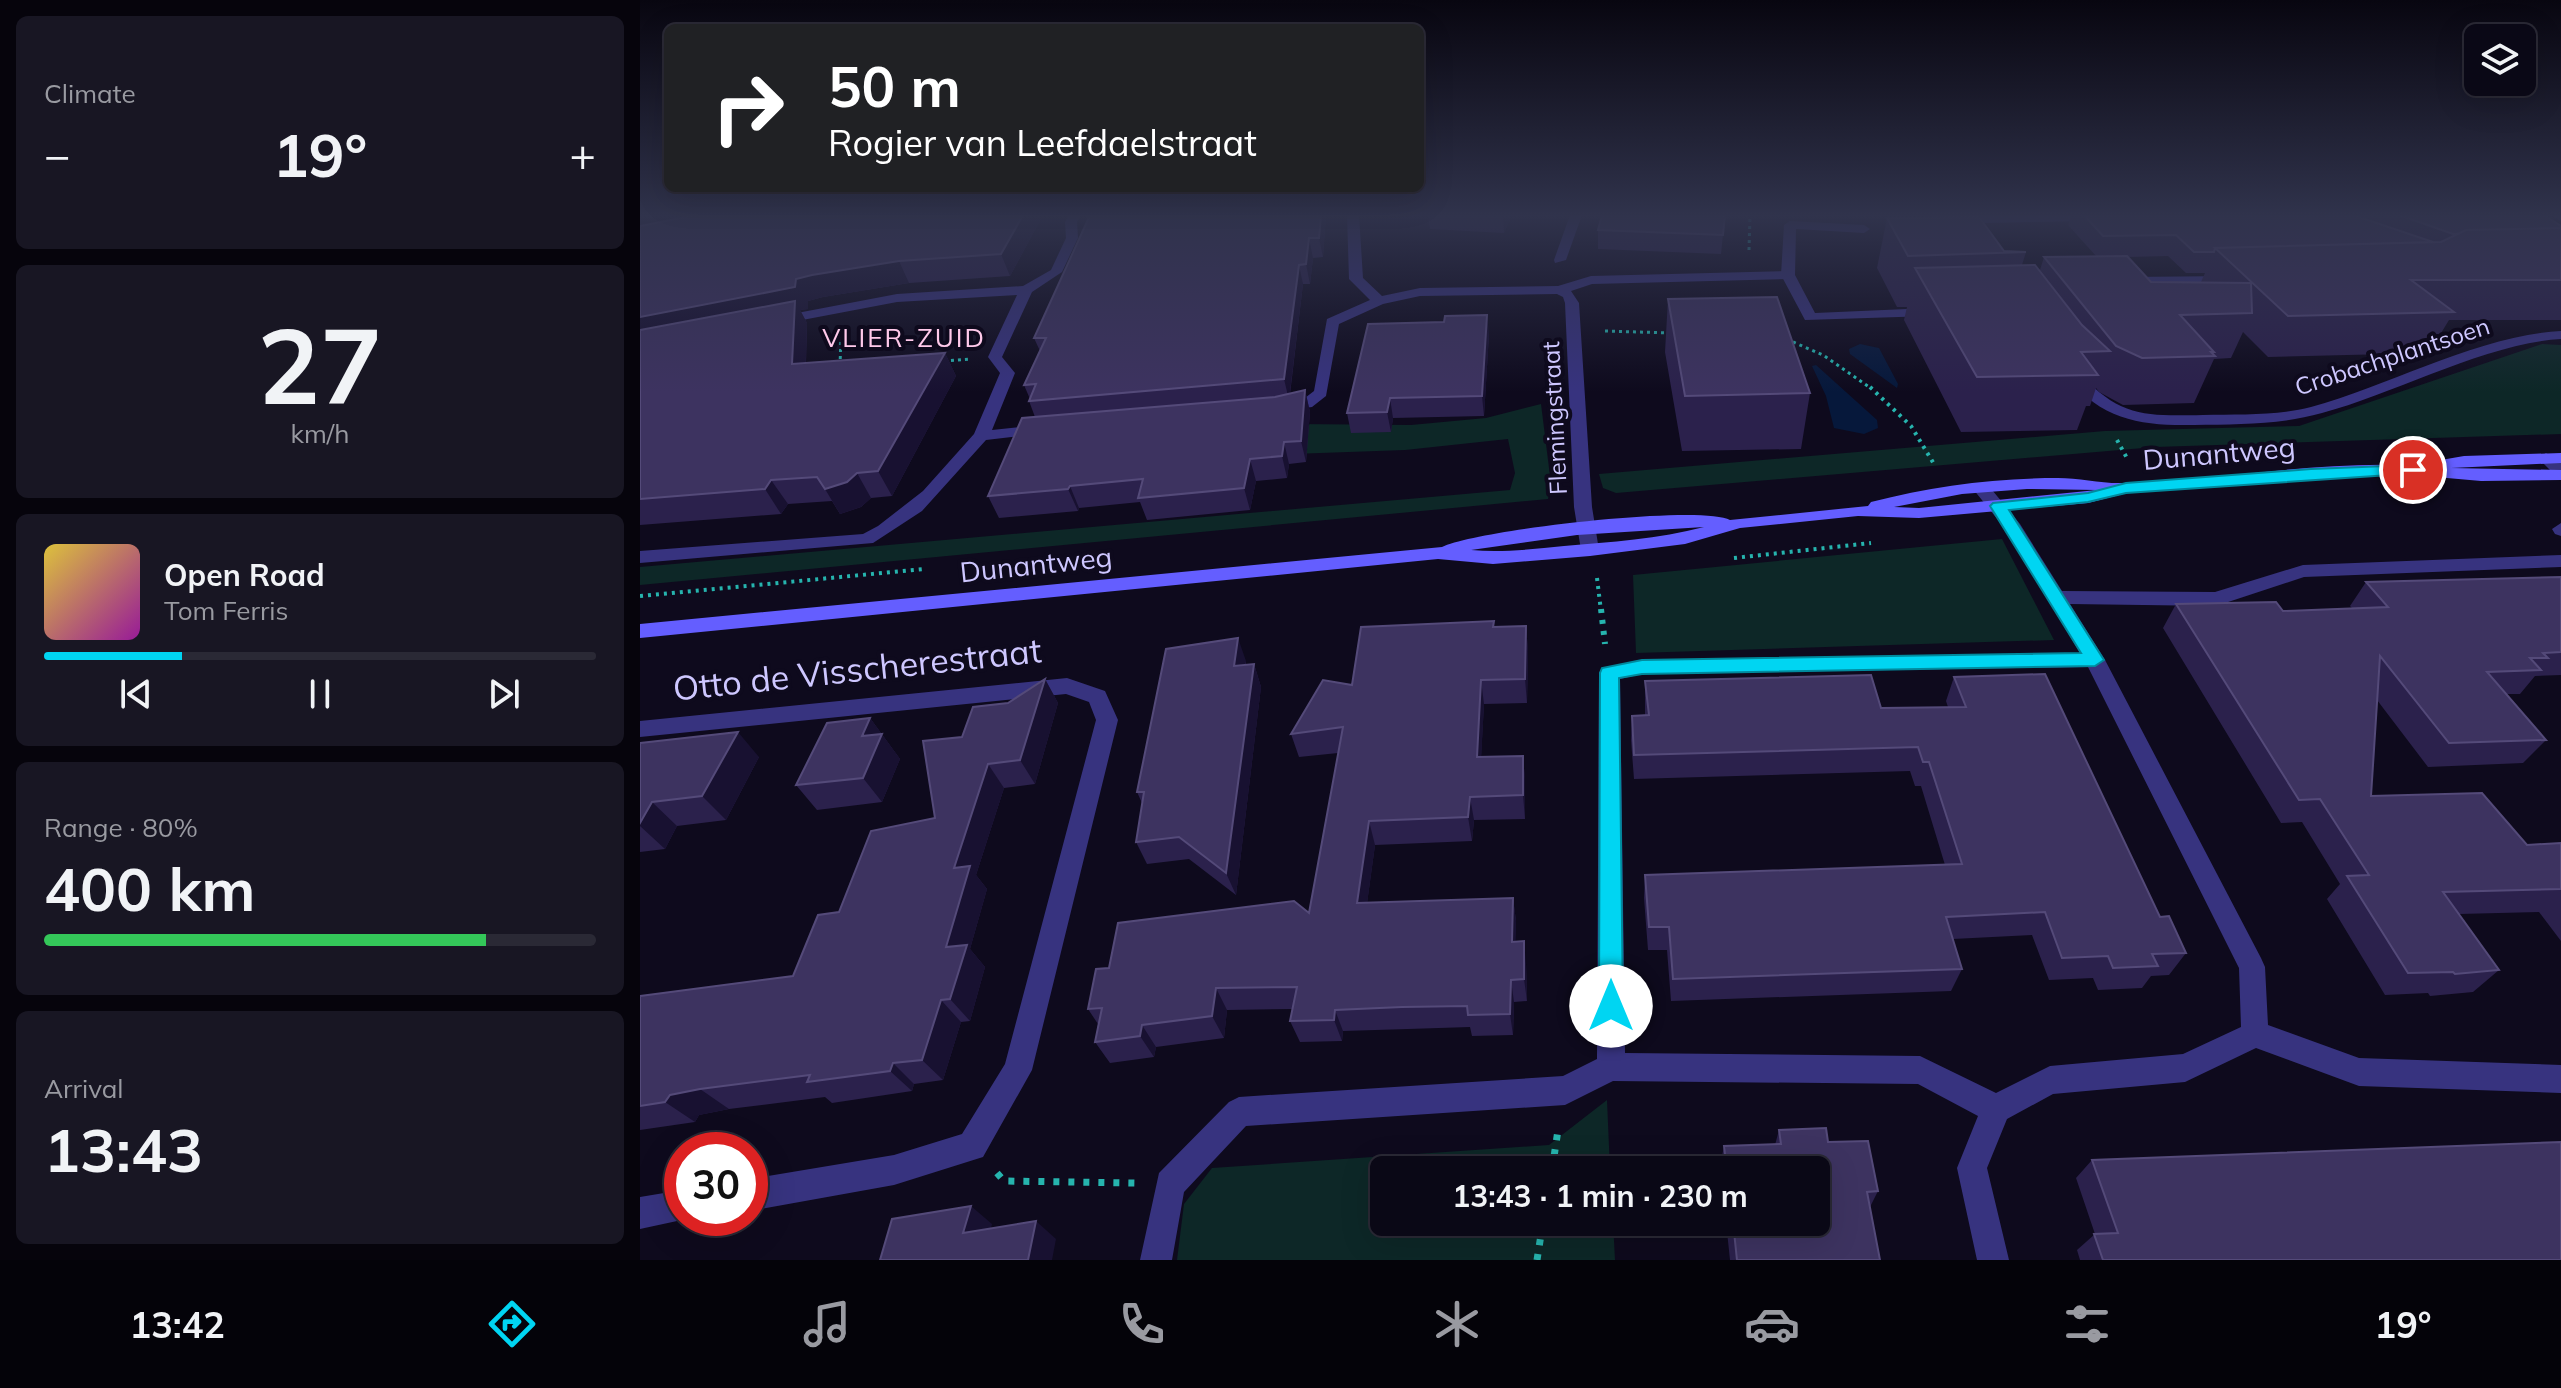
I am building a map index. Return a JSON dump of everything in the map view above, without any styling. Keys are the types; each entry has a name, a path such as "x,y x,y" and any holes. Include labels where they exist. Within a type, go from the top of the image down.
{"street":[{"path":"767,323 897,298 1026,290 1053,274"},
{"path":"1356,274 1356,279 1379,301"},
{"path":"1264,411 1306,404 1321,393 1332,322 1379,301 1420,292 1559,290 1591,280 1788,275 1810,317 1949,312"},
{"path":"2106,282 2246,278"},
{"path":"640,557 867,539 893,528 913,512 981,436 1008,373 995,357 1026,290"},
{"name":"Flemingstraat","path":"1559,290 1569,295 1590,550"},
{"name":"Crobachplantsoen","path":"2064,359 2092,397 2126,416 2156,421 2257,418 2314,411 2522,340 2561,335"},
{"path":"981,436 1060,429"},
{"name":"Dunantweg","path":"640,631 1438,553 1486,539 1686,520 1739,523 1858,511 1919,513 1990,498 2088,498 2126,488 2311,473 2413,470 2481,476 2561,473 2554,458 2464,461 2413,470"},
{"path":"1990,498 2095,660 2252,967 2255,1034"},
{"name":"Dunantweg","path":"1438,553 1493,558 1590,550 1685,538 1739,523"},
{"path":"2056,597 2216,599 2303,571 2561,561"},
{"path":"1611,1067 1609,673 1642,667 2095,660"},
{"name":"Otto de Visscherestraat","path":"640,729 1036,687 1067,686 1097,697 1107,720 1018,1070 972,1146"},
{"path":"1993,1260 1972,1168 1996,1109 2050,1080 2185,1068 2255,1034 2359,1072 2561,1079"},
{"path":"1156,1260 1170,1184 1239,1112 1565,1090 1611,1067 1920,1070 1996,1109"},
{"path":"768,1192 894,1170 972,1146"},
{"path":"640,1213 664,1209"}],"path":[{"path":"840,368 842,309"},
{"path":"1810,317 1793,342 1832,358 1911,425 1942,476"},
{"path":"1573,331 1679,334"},
{"path":"933,361 995,357"},
{"path":"1596,573 1609,673"},
{"path":"972,1146 1004,1181 1170,1184"},
{"path":"1537,1260 1541,1236"}],"green space":[{"path":"2542,344 2561,345 2561,434 2155,447 1616,493 1603,488 1599,474 2105,431 2299,426"},
{"path":"1541,404 1551,484 1548,499 640,585 640,567 1510,490 1515,473 1508,439 1405,450 1292,454 1293,424 1411,425 1486,418"},
{"path":"2002,539 2054,640 1636,653 1633,575"},
{"path":"1607,1100 1609,1156 1388,1156 1549,1145"},
{"path":"1370,1157 1370,1236 1614,1236 1615,1260 1177,1260 1184,1204 1212,1168"}],"water":[{"path":"1860,344 1879,348 1898,384 1897,388 1850,354 1849,349"},
{"path":"1816,365 1877,420 1878,428 1864,434 1834,428 1826,396 1812,366"}],"building":[{"path":"640,274 819,274 796,279 795,287 640,317"},
{"path":"1063,274 1298,274 1284,379 1029,401 1036,384 1024,385 1046,338 1034,338"},
{"path":"1918,274 2042,274 2082,325 2110,351 2081,352 2098,375 1977,377"},
{"path":"2058,274 2143,274 2151,282 2251,283 2252,313 2180,315 2215,356 2142,358 2116,346"},
{"path":"2243,274 2561,274 2561,280 2411,280 2454,312 2288,316"},
{"path":"1777,297 1810,393 1685,396 1668,299"},
{"path":"795,301 792,364 945,353 878,471 857,473 847,482 825,489 817,477 771,480 765,489 640,499 640,330"},
{"path":"1487,315 1482,396 1390,398 1387,412 1347,413 1368,324 1444,322 1445,316"},
{"path":"1305,390 1301,441 1284,442 1282,456 1250,459 1244,488 1138,498 1143,479 988,496 1022,418 1275,397"},
{"path":"2561,577 2561,652 2543,653 2548,658 2530,658 2541,670 2487,672 2546,740 2449,743 2380,656 2371,796 2482,793 2527,845 2561,843 2561,889 2443,892 2499,970 2455,974 2408,973 2347,876 2369,875 2320,799 2299,800 2176,604 2276,602 2283,611 2388,607 2366,582"},
{"path":"1494,621 1493,627 1526,626 1525,679 1481,680 1477,757 1523,756 1523,795 1470,797 1468,817 1369,821 1357,903 1513,898 1512,942 1524,941 1524,979 1511,980 1510,1014 1468,1015 1467,1006 1402,1007 1335,1010 1334,1020 1290,1021 1297,987 1216,988 1212,1016 1142,1025 1140,1036 1095,1042 1102,1008 1088,1009 1096,969 1109,968 1118,923 1294,901 1309,913 1343,727 1291,734 1323,680 1352,685 1361,627"},
{"path":"1238,638 1234,666 1254,664 1226,873 1179,837 1136,842 1144,792 1137,792 1166,649"},
{"path":"2045,674 2160,917 2169,916 2186,953 2152,954 2158,966 2113,968 2108,956 2062,958 2045,912 1946,917 1962,969 1673,979 1669,927 1649,927 1645,875 1962,864 1929,762 1923,762 1918,747 1634,755 1632,716 1649,715 1645,681 1871,675 1881,708 1966,707 1954,677"},
{"path":"1045,679 1020,760 988,764 954,868 970,866 946,947 967,945 950,999 941,1000 922,1060 893,1063 890,1071 807,1082 810,1075 700,1089 670,1095 665,1102 640,1106 640,996 793,976 818,915 839,912 871,831 935,818 923,741 962,737 973,707 1008,703"},
{"path":"870,718 862,736 882,734 863,778 796,785 827,723"},
{"path":"738,732 702,796 652,802 640,823 640,743"},
{"path":"1826,1128 1828,1142 1868,1141 1878,1191 1867,1192 1880,1260 1737,1260 1734,1236 1830,1236 1830,1156 1725,1156 1724,1146 1781,1144 1779,1130"},
{"path":"2561,1142 2561,1260 2103,1260 2094,1234 2118,1233 2092,1160"},
{"path":"971,1206 963,1233 1036,1221 1028,1260 880,1260 892,1219"}],"district":[{"name":"VLIER-ZUID","path":"904,337"}],"route":[{"path":"1611,1006 1609,673 1642,667 2095,660 1998,506 2088,498 2126,488 2311,473 2413,470"}]}
